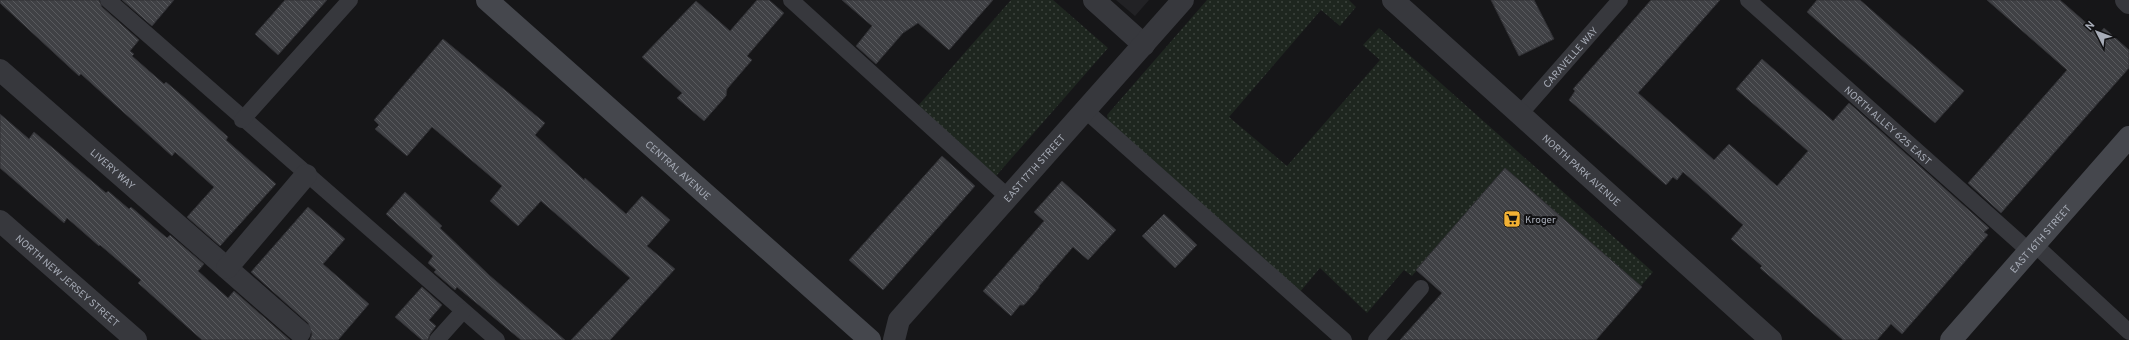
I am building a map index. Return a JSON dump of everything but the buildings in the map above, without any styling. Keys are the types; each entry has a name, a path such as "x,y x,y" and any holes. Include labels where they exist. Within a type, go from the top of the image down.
{"main road":[{"name":"CENTRAL AVENUE","path":"487,0 870,340"},
{"name":"EAST 16TH STREET","path":"1951,340 2129,137"}],"street":[{"path":"1094,0 1144,44"},
{"name":"EAST 17TH STREET","path":"894,340 899,320 1009,198 1183,0"},
{"name":"NORTH PARK AVENUE","path":"1393,0 1770,340"},
{"path":"2126,0 2129,3"},
{"name":"LIVERY WAY","path":"0,70 300,332"},
{"path":"227,268 306,175"},
{"name":"NORTH NEW JERSEY STREET","path":"0,221 136,340"}],"lane":[{"path":"108,0 242,120 497,340"},
{"path":"242,120 350,0"},
{"path":"791,0 1009,198"},
{"name":"CARAVELLE WAY","path":"1520,114 1620,0"},
{"name":"NORTH ALLEY 625 EAST","path":"1748,0 2129,332"},
{"path":"1086,110 1344,340"},
{"path":"1376,340 1421,288"},
{"path":"437,340 463,311"}],"shaded area":[{"path":"1011,0 1053,0 1108,48 996,176 917,107"},
{"path":"1116,0 1149,0 1135,16"},
{"path":"1207,0 1349,0 1356,7 1340,26 1321,10 1229,117 1287,166 1380,60 1363,45 1379,28 1653,272 1641,286 1505,168 1412,276 1404,270 1367,313 1320,268 1299,293 1109,125 1107,115"}],"place":[{"name":"Kroger","path":"1512,219"}]}
